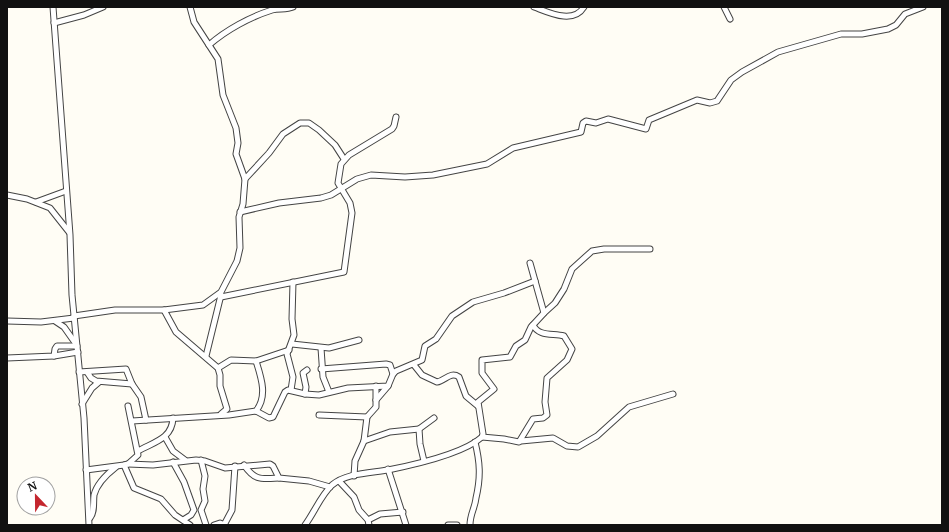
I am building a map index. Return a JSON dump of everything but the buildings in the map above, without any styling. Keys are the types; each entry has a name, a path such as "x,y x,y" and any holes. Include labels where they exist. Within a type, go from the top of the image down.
{"street":[{"path":"53,7 74,317 82,404 89,525"},
{"path":"54,22 103,7"},
{"path":"190,7 194,22 219,63 223,95 236,128 238,143 236,154 245,180 243,204 240,212 240,253 238,261 221,294 206,356"},
{"path":"209,45 224,34 266,13 276,9 293,7"},
{"path":"534,7 565,16 578,14 584,7"},
{"path":"724,7 730,18"},
{"path":"240,212 279,203 321,198 358,179 371,175 405,177 433,175 487,164 513,148 581,132 583,123 586,121 598,123 608,119 646,129 649,120 653,117 697,100 713,103 717,101 731,80 742,72 778,52 841,34 862,34 888,29 896,25 905,14 923,7"},
{"path":"7,321 54,321 115,310 164,310 204,305 221,294 260,290 344,272 352,212 350,203 340,189 338,177 344,160 392,129 396,117"},
{"path":"245,180 269,154 283,134 295,125 304,122 314,127 328,138 335,145 344,160"},
{"path":"36,202 66,191"},
{"path":"7,195 36,202 54,211 69,232"},
{"path":"476,403 494,389 482,373 482,360 510,357 516,346 525,340 528,332 534,328 544,313 555,303 564,290 572,269 592,251 604,249 650,249"},
{"path":"530,263 544,313"},
{"path":"392,374 422,360 426,346 436,339 448,320 455,313 473,302 504,293 535,281"},
{"path":"291,390 292,377 287,358 294,335 292,319 293,282"},
{"path":"164,310 176,332 206,356 218,368 220,375 220,386 229,415"},
{"path":"54,321 64,327 77,345"},
{"path":"521,441 533,419 547,415 545,402 547,378 567,360 572,349 564,336 546,334 534,328"},
{"path":"292,344 321,348 336,347 352,340 359,340"},
{"path":"54,356 57,346 77,345"},
{"path":"321,348 321,369 329,392"},
{"path":"218,368 231,360 256,361 289,350"},
{"path":"7,358 54,356 78,352"},
{"path":"256,361 262,382 263,400 256,411"},
{"path":"321,369 388,364 392,374 388,386 376,400"},
{"path":"414,365 422,375 437,382 451,375 458,376 466,396 476,403 483,434 482,437"},
{"path":"79,372 128,370 131,381 141,397 146,420"},
{"path":"305,394 306,387 303,376 307,370"},
{"path":"87,372 91,378 99,382 125,383 131,381"},
{"path":"292,377 303,376"},
{"path":"82,404 92,388 99,382"},
{"path":"132,421 221,414 229,415 256,411 269,418 273,417 285,392 291,390 305,394 319,395 329,392 376,386 388,386"},
{"path":"354,476 355,461 364,441 367,417 374,410 376,386"},
{"path":"305,525 330,487 339,481 354,476 388,470 446,455 475,442 482,437 504,438 517,442 553,438 567,446 578,447 597,436 630,406 673,394"},
{"path":"86,470 126,464 135,459 138,451 128,406"},
{"path":"221,414 226,409"},
{"path":"319,416 367,417"},
{"path":"138,451 165,437 172,429 173,418"},
{"path":"364,441 390,432 419,429 434,418"},
{"path":"419,429 420,444 424,461"},
{"path":"165,437 173,451 186,460"},
{"path":"470,525 470,515 476,500 480,470 475,442"},
{"path":"170,462 173,451"},
{"path":"126,464 140,465 186,460 201,460 225,468 234,474"},
{"path":"201,460 204,476 203,489 205,501 201,510 206,525"},
{"path":"170,462 184,482 194,510 183,520"},
{"path":"126,464 134,488 161,499 190,525"},
{"path":"225,468 244,465 270,464 273,466 279,478"},
{"path":"244,465 251,475 258,479 279,478 309,480 330,487"},
{"path":"89,518 92,515 94,496 99,484 108,473 117,466"},
{"path":"214,525 220,523 225,525 232,510 235,466"},
{"path":"388,470 406,525"},
{"path":"339,481 351,493 359,510 369,522 384,514 403,512"},
{"path":"88,500 94,496"},
{"path":"448,525 457,525"}]}
